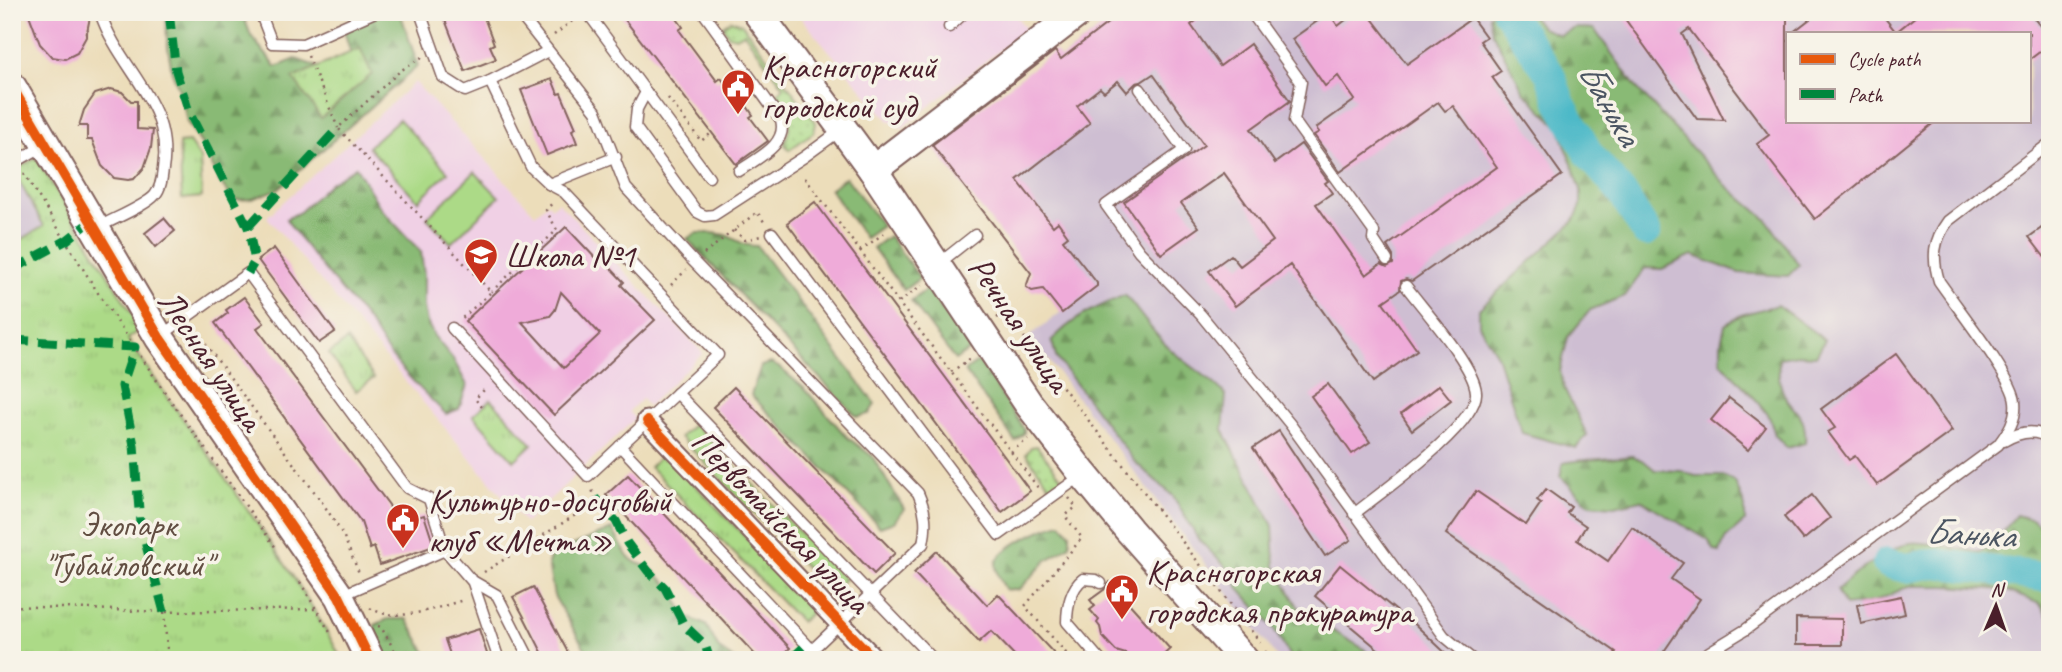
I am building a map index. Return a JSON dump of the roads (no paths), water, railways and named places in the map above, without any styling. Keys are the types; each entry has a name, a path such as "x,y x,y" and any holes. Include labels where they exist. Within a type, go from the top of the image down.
{"main road":[{"name":"Речная улица","path":"757,12 873,170 932,273 1028,403 1072,482 1244,660"},
{"path":"873,170 1079,12"},
{"name":"Лесная улица","path":"12,87 159,337 336,600 370,660"}],"street":[{"name":"Первомайская улица","path":"647,421 875,660"}],"lane":[{"path":"96,229 145,204 156,194 165,159 159,120 150,100 106,30 100,12"},
{"path":"260,12 272,43 303,44 375,12"},
{"path":"420,12 443,77 464,91 491,82 545,47"},
{"path":"518,12 596,111 626,188 918,493 925,510 926,530 923,544 813,650"},
{"path":"585,12 709,177"},
{"path":"949,27 965,12"},
{"path":"1251,12 1301,82 1294,121 1374,232 1373,239 1387,260"},
{"path":"708,14 783,126 779,141 740,171"},
{"path":"452,328 588,476 718,355 564,192 549,184 531,167 491,82"},
{"path":"1140,89 1184,150 1106,205 1139,251 1200,315 1290,424 1444,636 1473,660"},
{"path":"646,92 637,109 635,127 697,212 705,216 714,215 804,157 843,128"},
{"path":"1998,445 2010,430 2015,398 2004,374 1939,281 1934,264 1934,248 1948,221 2050,143"},
{"path":"15,163 46,145"},
{"path":"549,184 616,158"},
{"path":"772,233 999,535 1072,482"},
{"path":"932,273 975,235"},
{"path":"159,337 248,273 407,488 429,499 445,550 471,580 497,595 530,660"},
{"path":"1354,514 1455,432 1475,404 1476,393 1468,369 1406,286"},
{"path":"677,393 934,660"},
{"path":"1700,660 1998,445 2014,435 2028,431 2043,434 2050,439"},
{"path":"620,446 821,660"},
{"path":"336,600 445,550"},
{"path":"1101,583 1083,579 1075,585 1067,615 1068,622 1101,660"},
{"path":"471,580 499,660"}],"waterway":[{"name":"Банька","path":"1507,12 1550,74 1561,104 1589,154 1622,193 1646,232"},
{"name":"Банька","path":"1887,563 1906,568 1935,563 2050,578"}],"place":[{"name":"Красногорский городской суд","path":"738,116"},
{"name":"Школа №1","path":"481,285"},
{"name":"Культурно-досуговый клуб «Мечта»","path":"403,550"},
{"name":"Красногорская городская прокуратура","path":"1122,621"}],"park label":[{"name":"Экопарк \"Губайловский\"","path":"128,544"}]}
